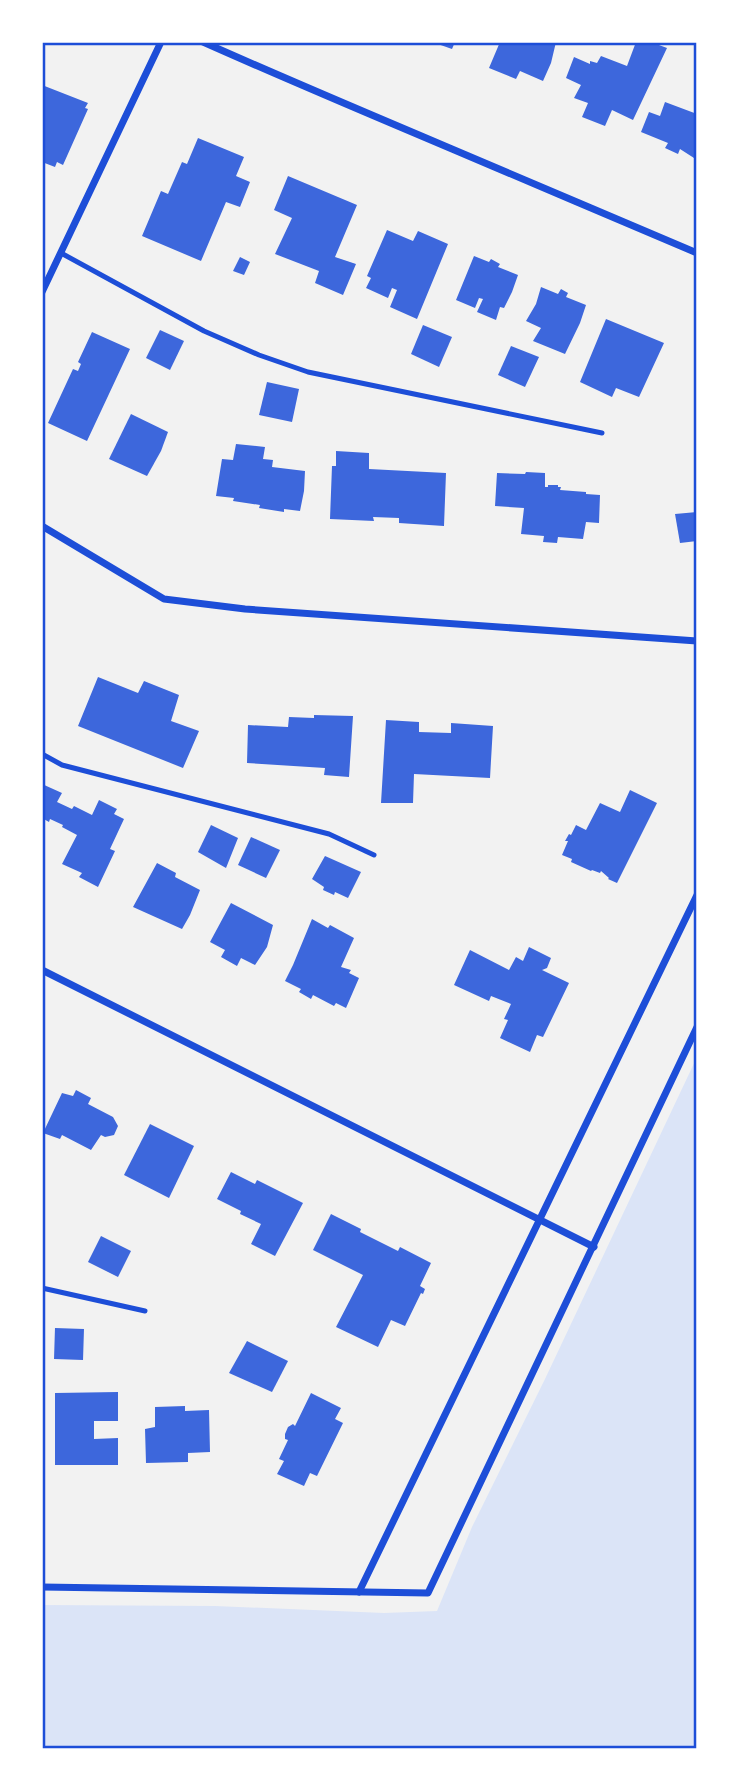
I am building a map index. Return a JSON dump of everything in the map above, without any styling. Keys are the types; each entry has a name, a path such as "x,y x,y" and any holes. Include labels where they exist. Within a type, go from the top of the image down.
{"street":[{"path":"42,292 161,42"},
{"path":"203,42 697,253"},
{"path":"42,526 164,599 245,609 697,641"},
{"path":"359,1592 697,895"},
{"path":"42,970 594,1247"},
{"path":"42,1587 428,1594 697,1027"}],"lane":[{"path":"61,253 204,331 259,355 308,372 602,433"},
{"path":"42,754 62,765 329,834 374,855"},
{"path":"42,1288 145,1311"}],"shaded area":[{"path":"697,1057 697,1749 42,1749 42,1605 215,1606 384,1613 437,1611 472,1527"}],"building":[{"path":"432,42 455,42 452,49"},
{"path":"500,42 556,42 543,81 520,71 516,79 489,68"},
{"path":"636,42 651,42 667,48 633,120 612,110 605,126 582,117 588,103 574,98 581,85 566,78 574,57 590,64 590,61 597,63 601,56 627,66"},
{"path":"42,85 88,103 85,108 88,109 63,165 57,162 55,167 42,162"},
{"path":"665,102 697,114 697,153 694,158 680,149 678,154 665,148 668,143 641,132 649,112 660,116"},
{"path":"198,138 244,157 236,176 250,182 240,207 226,202 201,261 142,236 161,191 168,194 182,162 187,164"},
{"path":"288,176 357,205 335,257 356,264 343,295 315,283 319,271 275,254 292,218 274,210"},
{"path":"387,230 413,241 418,231 448,244 417,319 390,307 397,290 392,288 388,298 366,288 371,278 367,276"},
{"path":"474,256 489,262 491,259 500,264 498,267 518,275 504,308 500,307 496,320 477,312 483,299 479,298 475,308 456,300"},
{"path":"240,257 250,262 244,275 233,271"},
{"path":"541,287 558,294 561,289 568,293 566,297 586,305 565,354 533,341 541,328 526,321 536,304"},
{"path":"606,319 664,343 639,397 616,388 612,397 580,382"},
{"path":"423,325 452,337 439,367 411,354"},
{"path":"160,330 184,341 170,370 146,358"},
{"path":"92,332 130,349 87,441 48,423 73,369 78,371 81,364 78,362"},
{"path":"511,346 539,357 525,387 498,375"},
{"path":"267,382 299,389 292,422 259,415"},
{"path":"131,414 168,432 147,476 109,459"},
{"path":"236,444 265,447 263,459 273,460 272,467 305,471 300,511 284,509 284,512 259,508 260,505 216,496 222,459 233,460"},
{"path":"336,451 369,453 369,469 446,473 444,526 399,523 399,518 373,517 374,521 330,519 332,466 336,466"},
{"path":"497,473 545,473 545,487 558,485 560,490 600,495 599,523 586,522 583,539 558,537 557,543 543,542 544,536 521,534 524,508 495,506"},
{"path":"697,512 697,541 680,543 675,514"},
{"path":"98,677 138,693 144,681 179,695 171,721 199,731 183,768 78,726"},
{"path":"314,715 353,716 349,777 324,775 325,768 247,763 248,725 288,727 289,717 314,718"},
{"path":"386,720 419,722 419,732 451,733 451,723 493,726 490,778 414,774 413,803 381,803"},
{"path":"42,784 62,793 57,802 72,809 74,806 92,815 99,800 117,809 114,814 124,819 110,849 115,851 98,887 79,877 82,873 62,864 77,835 62,827 63,825 42,818"},
{"path":"630,790 657,803 617,883 608,879 601,871 591,871 562,855 568,841 565,841 576,825 586,830 600,803 620,812"},
{"path":"211,825 238,838 226,868 198,852"},
{"path":"251,837 280,850 266,878 238,865"},
{"path":"325,856 361,872 348,898 323,890 324,887 312,879"},
{"path":"157,863 176,873 175,877 200,890 182,929 133,907"},
{"path":"231,903 273,925 267,947 255,965 241,958 237,966 221,957 225,950 210,942"},
{"path":"312,919 354,938 341,967 351,970 349,973 359,978 346,1008 336,1003 334,1006 313,995 311,999 299,992 301,989 285,981"},
{"path":"529,947 551,958 547,968 542,970 569,983 543,1037 537,1035 530,1052 500,1038 511,1004 491,996 489,1001 454,985 470,950 509,970 516,957 523,961"},
{"path":"76,1090 91,1098 88,1104 113,1117 118,1126 114,1135 101,1135 91,1150 62,1135 60,1139 43,1133 62,1093 73,1096"},
{"path":"150,1124 194,1146 169,1198 124,1175"},
{"path":"231,1172 255,1184 257,1180 303,1203 275,1256 251,1244 261,1224 217,1199"},
{"path":"331,1214 398,1251 400,1247 431,1263 420,1286 425,1289 423,1294 421,1293 405,1326 391,1320 378,1347 336,1327 363,1275 313,1250"},
{"path":"101,1236 131,1251 118,1277 88,1262"},
{"path":"55,1328 84,1329 83,1360 54,1359"},
{"path":"247,1341 288,1361 272,1392 229,1373"},
{"path":"118,1392 118,1421 94,1421 94,1439 118,1438 118,1465 55,1465 55,1393"},
{"path":"311,1393 341,1408 335,1419 343,1423 317,1476 310,1473 304,1486 277,1474 284,1461 279,1459 288,1440 285,1439 285,1434 288,1427 293,1424 295,1426"},
{"path":"185,1406 185,1411 209,1410 210,1452 188,1453 188,1462 146,1463 145,1429 155,1427 155,1407"}]}
